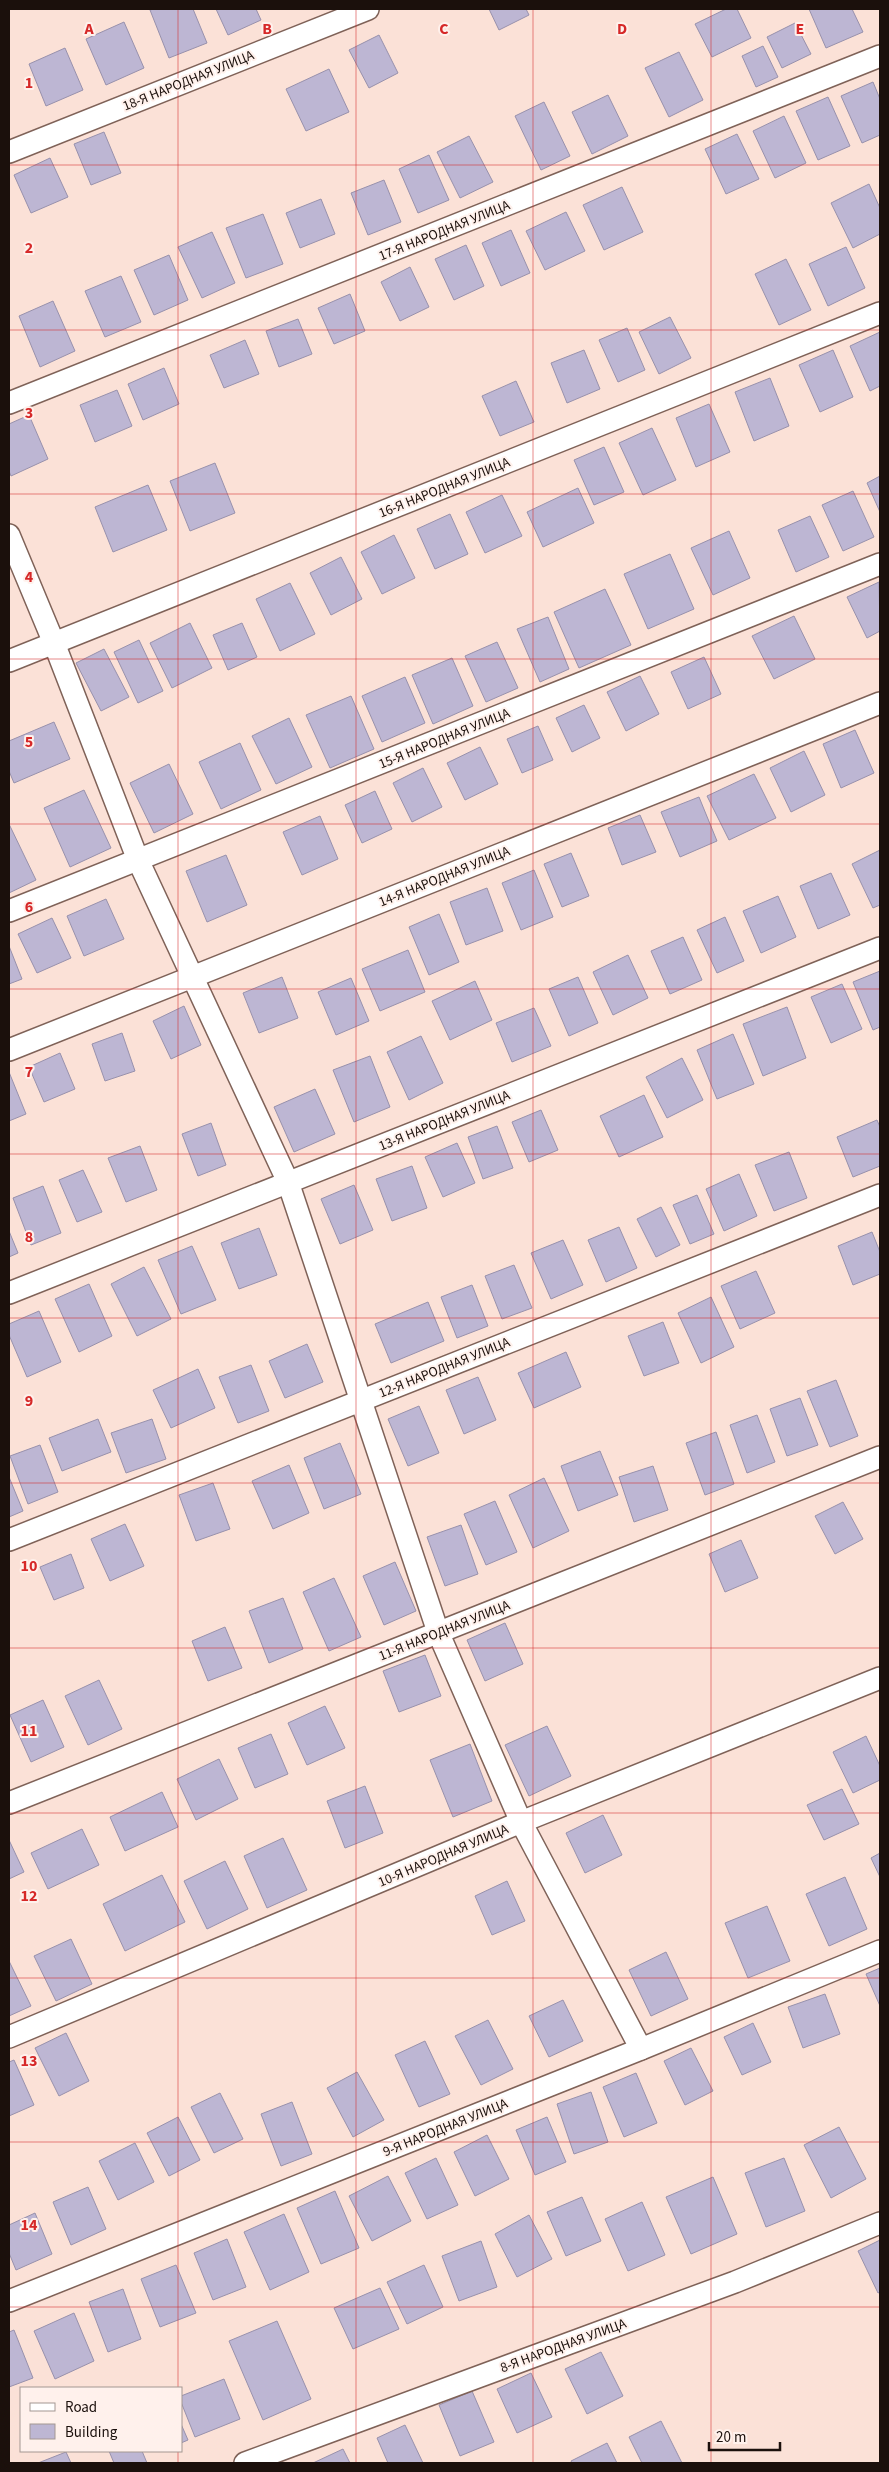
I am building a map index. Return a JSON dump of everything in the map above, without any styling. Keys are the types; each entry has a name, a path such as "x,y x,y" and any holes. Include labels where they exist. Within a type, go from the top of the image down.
{"street":[{"name":"18-Я НАРОДНАЯ УЛИЦА","path":"9,152 368,9"},
{"name":"17-Я НАРОДНАЯ УЛИЦА","path":"9,404 880,56"},
{"name":"16-Я НАРОДНАЯ УЛИЦА","path":"9,661 880,313"},
{"path":"9,536 54,643 138,860 288,1182 438,1632 521,1822 641,2049"},
{"name":"15-Я НАРОДНАЯ УЛИЦА","path":"9,911 880,564"},
{"name":"14-Я НАРОДНАЯ УЛИЦА","path":"9,1050 880,703"},
{"name":"13-Я НАРОДНАЯ УЛИЦА","path":"9,1293 880,948"},
{"name":"12-Я НАРОДНАЯ УЛИЦА","path":"9,1540 880,1195"},
{"name":"11-Я НАРОДНАЯ УЛИЦА","path":"9,1803 880,1456"},
{"name":"10-Я НАРОДНАЯ УЛИЦА","path":"9,2037 521,1822 880,1678"},
{"name":"9-Я НАРОДНАЯ УЛИЦА","path":"9,2301 641,2049 880,1951"},
{"name":"8-Я НАРОДНАЯ УЛИЦА","path":"245,2463 726,2285 880,2223"}],"building":[{"path":"193,9 207,43 169,58 150,10"},
{"path":"216,9 256,9 261,20 228,35"},
{"path":"489,9 526,9 529,15 499,30"},
{"path":"726,9 737,9 751,38 712,57 695,24"},
{"path":"809,9 852,9 863,32 826,48"},
{"path":"124,22 144,68 106,85 86,39"},
{"path":"795,23 811,54 782,68 767,37"},
{"path":"379,35 398,73 369,88 349,50"},
{"path":"763,46 778,77 756,87 742,56"},
{"path":"65,48 83,90 46,106 29,64"},
{"path":"679,52 703,100 669,117 645,68"},
{"path":"329,69 349,112 306,131 286,89"},
{"path":"873,82 880,99 880,135 862,143 841,96"},
{"path":"608,95 628,136 592,154 572,112"},
{"path":"828,97 850,146 818,160 796,111"},
{"path":"544,102 570,156 541,170 515,116"},
{"path":"784,116 806,163 775,178 753,131"},
{"path":"104,132 121,173 91,185 74,144"},
{"path":"737,134 759,179 726,194 705,149"},
{"path":"469,136 493,182 460,198 437,152"},
{"path":"429,155 449,200 418,213 399,169"},
{"path":"50,158 68,197 31,213 14,175"},
{"path":"384,180 401,222 368,235 351,193"},
{"path":"869,184 880,208 880,234 853,248 831,203"},
{"path":"622,187 643,232 604,250 583,205"},
{"path":"321,199 335,234 300,248 286,213"},
{"path":"566,212 585,251 545,270 526,231"},
{"path":"263,214 283,264 246,278 226,228"},
{"path":"511,230 530,273 501,286 482,243"},
{"path":"212,232 235,283 202,298 178,247"},
{"path":"466,245 484,286 454,300 435,259"},
{"path":"846,247 865,288 828,306 809,264"},
{"path":"169,255 188,300 154,315 134,270"},
{"path":"786,259 811,310 779,325 755,274"},
{"path":"410,267 429,307 400,321 381,282"},
{"path":"121,276 141,322 105,337 85,291"},
{"path":"350,294 365,331 334,344 318,308"},
{"path":"53,301 75,351 40,367 19,316"},
{"path":"670,317 691,358 659,374 639,332"},
{"path":"298,319 312,354 279,367 266,331"},
{"path":"627,328 645,370 618,382 599,340"},
{"path":"880,332 880,386 870,391 850,346"},
{"path":"245,340 259,374 224,388 210,355"},
{"path":"584,350 600,389 567,403 551,363"},
{"path":"833,350 853,397 820,412 799,365"},
{"path":"164,368 179,404 143,420 128,384"},
{"path":"770,378 789,426 754,441 735,392"},
{"path":"516,381 534,422 500,436 482,396"},
{"path":"117,390 132,426 95,442 80,405"},
{"path":"709,404 730,452 696,467 676,418"},
{"path":"29,415 48,459 11,476 9,471 9,424"},
{"path":"652,428 676,480 643,495 619,443"},
{"path":"604,447 624,492 594,505 574,460"},
{"path":"215,463 235,513 190,531 170,481"},
{"path":"880,476 880,512 867,483"},
{"path":"148,485 167,530 113,552 95,507"},
{"path":"578,488 594,523 543,547 527,512"},
{"path":"853,491 874,537 843,551 822,505"},
{"path":"502,495 522,536 485,553 466,512"},
{"path":"450,514 468,554 435,569 417,529"},
{"path":"810,516 829,557 796,572 778,530"},
{"path":"729,531 750,578 713,595 691,548"},
{"path":"394,535 415,578 382,594 361,552"},
{"path":"670,554 694,609 648,629 624,574"},
{"path":"341,557 362,599 331,615 310,573"},
{"path":"879,582 880,631 867,638 847,597"},
{"path":"290,583 315,634 280,651 256,599"},
{"path":"605,589 631,645 579,668 554,612"},
{"path":"794,616 815,659 774,679 752,636"},
{"path":"548,617 569,669 540,682 517,629"},
{"path":"190,623 212,668 172,688 150,643"},
{"path":"242,623 257,657 228,670 213,635"},
{"path":"139,640 163,691 138,703 114,652"},
{"path":"497,642 518,688 486,702 465,656"},
{"path":"104,649 129,697 101,711 76,663"},
{"path":"704,657 721,694 688,709 671,672"},
{"path":"452,658 473,706 433,724 412,675"},
{"path":"640,676 659,714 626,731 607,692"},
{"path":"405,677 425,723 382,742 362,696"},
{"path":"351,696 374,749 330,768 306,715"},
{"path":"584,705 600,738 572,752 556,718"},
{"path":"289,718 312,767 276,784 252,736"},
{"path":"54,722 70,759 14,783 9,771 9,741"},
{"path":"538,726 553,760 522,773 507,739"},
{"path":"855,730 874,773 841,788 823,744"},
{"path":"240,743 261,790 221,809 199,762"},
{"path":"480,747 498,784 465,800 447,763"},
{"path":"804,751 825,795 791,812 770,768"},
{"path":"169,764 193,814 154,833 130,783"},
{"path":"423,768 442,807 412,822 393,783"},
{"path":"754,774 776,818 729,840 707,796"},
{"path":"84,790 111,848 70,867 44,808"},
{"path":"375,791 392,829 362,843 345,805"},
{"path":"699,797 717,841 680,857 661,812"},
{"path":"640,815 656,852 622,865 608,828"},
{"path":"320,816 338,859 302,875 283,832"},
{"path":"9,824 36,880 9,893"},
{"path":"880,850 880,905 873,908 852,864"},
{"path":"571,853 589,896 562,907 544,864"},
{"path":"226,855 247,905 207,922 186,871"},
{"path":"534,870 553,917 521,930 502,883"},
{"path":"831,873 850,915 818,929 800,886"},
{"path":"487,888 503,931 466,945 450,902"},
{"path":"778,896 796,937 761,953 743,911"},
{"path":"106,899 124,939 84,956 67,916"},
{"path":"439,914 459,962 429,975 409,927"},
{"path":"725,917 744,961 717,973 697,930"},
{"path":"52,918 71,958 37,973 18,934"},
{"path":"683,937 702,980 670,994 651,951"},
{"path":"9,946 22,979 9,984"},
{"path":"408,950 425,992 380,1011 362,969"},
{"path":"628,955 648,998 613,1015 593,972"},
{"path":"880,971 880,1027 873,1030 853,982"},
{"path":"282,977 298,1018 259,1033 243,993"},
{"path":"578,977 598,1023 569,1036 549,989"},
{"path":"351,978 369,1021 336,1035 318,992"},
{"path":"475,981 492,1020 450,1040 432,1001"},
{"path":"842,984 862,1029 831,1043 811,997"},
{"path":"184,1006 201,1045 171,1059 153,1021"},
{"path":"787,1007 806,1058 763,1076 743,1024"},
{"path":"534,1008 551,1046 512,1062 496,1023"},
{"path":"122,1033 135,1071 105,1081 92,1044"},
{"path":"733,1034 754,1084 717,1099 697,1050"},
{"path":"421,1036 443,1083 409,1100 387,1052"},
{"path":"60,1053 75,1089 44,1102 29,1067"},
{"path":"370,1056 390,1107 354,1122 333,1070"},
{"path":"682,1058 703,1100 667,1118 646,1077"},
{"path":"9,1072 26,1114 9,1121"},
{"path":"315,1089 335,1134 294,1152 274,1107"},
{"path":"644,1095 663,1137 619,1157 600,1116"},
{"path":"541,1110 558,1150 529,1162 512,1122"},
{"path":"877,1120 880,1127 880,1166 853,1177 837,1137"},
{"path":"211,1123 226,1165 198,1176 182,1134"},
{"path":"497,1126 513,1168 483,1179 468,1137"},
{"path":"457,1143 475,1183 443,1197 425,1157"},
{"path":"140,1146 157,1190 126,1202 108,1158"},
{"path":"789,1152 807,1198 774,1211 755,1165"},
{"path":"412,1166 427,1208 392,1221 376,1179"},
{"path":"83,1170 102,1212 77,1222 59,1180"},
{"path":"739,1174 757,1216 724,1231 706,1189"},
{"path":"354,1185 373,1230 340,1244 321,1199"},
{"path":"43,1186 61,1233 31,1245 13,1198"},
{"path":"697,1195 714,1234 690,1244 673,1205"},
{"path":"661,1207 680,1245 656,1257 637,1219"},
{"path":"619,1227 637,1268 606,1282 588,1240"},
{"path":"259,1228 277,1275 239,1289 221,1243"},
{"path":"9,1231 18,1253 9,1257"},
{"path":"872,1232 880,1252 880,1274 853,1285 838,1246"},
{"path":"563,1240 583,1285 551,1299 531,1253"},
{"path":"192,1246 216,1300 181,1314 158,1260"},
{"path":"514,1265 532,1308 502,1319 485,1276"},
{"path":"144,1267 171,1319 137,1336 111,1284"},
{"path":"756,1271 775,1313 740,1329 721,1286"},
{"path":"89,1284 112,1336 79,1352 55,1299"},
{"path":"472,1285 488,1326 457,1338 441,1297"},
{"path":"711,1297 734,1347 701,1363 678,1313"},
{"path":"428,1302 444,1341 391,1363 375,1324"},
{"path":"39,1311 61,1362 27,1377 9,1335 9,1324"},
{"path":"663,1322 679,1363 644,1376 628,1336"},
{"path":"307,1344 323,1382 285,1398 269,1361"},
{"path":"566,1352 581,1387 534,1408 518,1373"},
{"path":"251,1365 269,1411 238,1423 219,1377"},
{"path":"198,1369 215,1408 171,1428 153,1390"},
{"path":"478,1377 496,1420 464,1434 446,1390"},
{"path":"836,1380 858,1436 830,1447 807,1391"},
{"path":"800,1398 818,1445 787,1456 770,1409"},
{"path":"419,1406 439,1453 408,1466 388,1419"},
{"path":"757,1415 775,1462 747,1473 730,1425"},
{"path":"98,1419 111,1452 62,1471 49,1438"},
{"path":"152,1419 166,1459 126,1473 111,1433"},
{"path":"716,1432 734,1484 705,1495 686,1443"},
{"path":"340,1443 361,1494 324,1509 304,1458"},
{"path":"40,1445 58,1492 28,1504 10,1456"},
{"path":"600,1451 618,1495 578,1511 561,1466"},
{"path":"289,1465 309,1513 273,1529 252,1481"},
{"path":"653,1466 668,1510 634,1522 619,1477"},
{"path":"9,1477 23,1511 9,1517"},
{"path":"544,1478 569,1531 533,1548 509,1495"},
{"path":"213,1483 230,1529 196,1541 179,1495"},
{"path":"495,1501 517,1552 486,1565 464,1514"},
{"path":"843,1502 863,1539 835,1554 815,1516"},
{"path":"125,1524 144,1566 110,1581 91,1539"},
{"path":"461,1525 478,1574 445,1586 427,1537"},
{"path":"741,1540 758,1578 725,1592 709,1554"},
{"path":"71,1554 84,1588 54,1600 40,1567"},
{"path":"395,1562 416,1611 384,1625 363,1576"},
{"path":"334,1578 361,1637 329,1651 303,1592"},
{"path":"283,1598 303,1649 269,1663 249,1611"},
{"path":"505,1623 523,1664 485,1681 467,1640"},
{"path":"225,1627 242,1668 208,1681 192,1641"},
{"path":"425,1655 441,1696 399,1712 383,1671"},
{"path":"99,1680 122,1729 88,1745 65,1696"},
{"path":"43,1700 64,1747 31,1762 10,1715"},
{"path":"325,1706 345,1748 307,1765 288,1723"},
{"path":"547,1726 571,1776 529,1796 505,1745"},
{"path":"271,1734 288,1774 255,1788 238,1748"},
{"path":"866,1736 880,1766 880,1780 853,1793 833,1752"},
{"path":"470,1744 492,1801 453,1817 430,1760"},
{"path":"219,1759 238,1799 196,1820 177,1779"},
{"path":"365,1786 383,1833 345,1848 327,1801"},
{"path":"842,1789 859,1824 824,1840 807,1805"},
{"path":"162,1792 178,1827 125,1851 110,1817"},
{"path":"603,1815 622,1855 585,1873 566,1833"},
{"path":"82,1829 99,1865 48,1889 31,1853"},
{"path":"283,1838 307,1890 267,1908 244,1856"},
{"path":"9,1840 24,1872 9,1879"},
{"path":"880,1853 880,1877 871,1858"},
{"path":"225,1861 248,1909 207,1929 184,1881"},
{"path":"162,1875 185,1922 125,1951 103,1904"},
{"path":"845,1877 867,1929 829,1946 806,1894"},
{"path":"507,1881 525,1921 492,1935 475,1896"},
{"path":"767,1906 790,1961 748,1978 725,1923"},
{"path":"71,1939 92,1984 56,2001 34,1956"},
{"path":"666,1952 688,1999 651,2016 629,1970"},
{"path":"9,1961 31,2006 9,2016"},
{"path":"880,1968 880,2006 866,1974"},
{"path":"825,1994 840,2034 803,2048 788,2007"},
{"path":"563,2000 583,2041 549,2057 529,2016"},
{"path":"488,2020 513,2069 481,2085 455,2036"},
{"path":"753,2023 771,2062 742,2075 724,2037"},
{"path":"66,2033 89,2081 59,2096 35,2048"},
{"path":"425,2041 450,2094 419,2107 395,2055"},
{"path":"691,2048 713,2091 685,2105 664,2061"},
{"path":"14,2060 34,2105 9,2116 9,2062"},
{"path":"357,2072 384,2120 353,2137 327,2088"},
{"path":"636,2073 657,2123 624,2137 603,2087"},
{"path":"591,2092 608,2142 574,2154 557,2104"},
{"path":"220,2093 243,2139 214,2153 191,2107"},
{"path":"292,2102 312,2154 281,2166 261,2114"},
{"path":"178,2117 200,2160 169,2176 147,2133"},
{"path":"547,2117 566,2162 535,2175 516,2130"},
{"path":"839,2127 866,2179 831,2198 804,2145"},
{"path":"487,2135 509,2179 475,2196 454,2152"},
{"path":"135,2143 154,2182 118,2200 99,2161"},
{"path":"436,2158 458,2205 427,2219 405,2173"},
{"path":"784,2158 805,2211 766,2227 745,2173"},
{"path":"388,2176 411,2221 372,2241 349,2196"},
{"path":"713,2177 737,2234 691,2254 666,2197"},
{"path":"88,2187 106,2229 71,2245 53,2202"},
{"path":"335,2191 359,2248 321,2264 297,2208"},
{"path":"582,2197 601,2241 566,2256 547,2212"},
{"path":"642,2202 665,2255 628,2271 605,2219"},
{"path":"35,2213 52,2254 16,2270 9,2253 9,2225"},
{"path":"284,2214 309,2272 270,2290 244,2232"},
{"path":"529,2215 552,2259 517,2277 495,2234"},
{"path":"227,2239 246,2287 213,2300 194,2253"},
{"path":"880,2240 880,2292 878,2293 858,2251"},
{"path":"481,2241 497,2287 459,2301 442,2256"},
{"path":"176,2265 196,2313 160,2327 141,2279"},
{"path":"424,2265 443,2307 407,2324 387,2282"},
{"path":"380,2288 399,2329 353,2349 334,2308"},
{"path":"123,2289 141,2339 108,2352 89,2302"},
{"path":"74,2313 94,2361 55,2379 34,2331"},
{"path":"277,2321 311,2399 263,2420 229,2341"},
{"path":"14,2330 33,2378 9,2387 9,2332"},
{"path":"601,2352 623,2396 587,2414 565,2369"},
{"path":"531,2373 552,2417 517,2433 497,2389"},
{"path":"224,2379 240,2419 195,2437 182,2404 182,2396"},
{"path":"472,2391 494,2442 460,2456 439,2405"},
{"path":"661,2421 682,2463 642,2463 629,2437"},
{"path":"405,2425 423,2463 388,2463 377,2438"},
{"path":"182,2426 188,2440 182,2443"},
{"path":"607,2443 617,2463 572,2463 571,2461"},
{"path":"343,2449 350,2463 313,2463"},
{"path":"66,2452 71,2463 38,2463"},
{"path":"109,2452 142,2452 147,2463 114,2463"}]}
